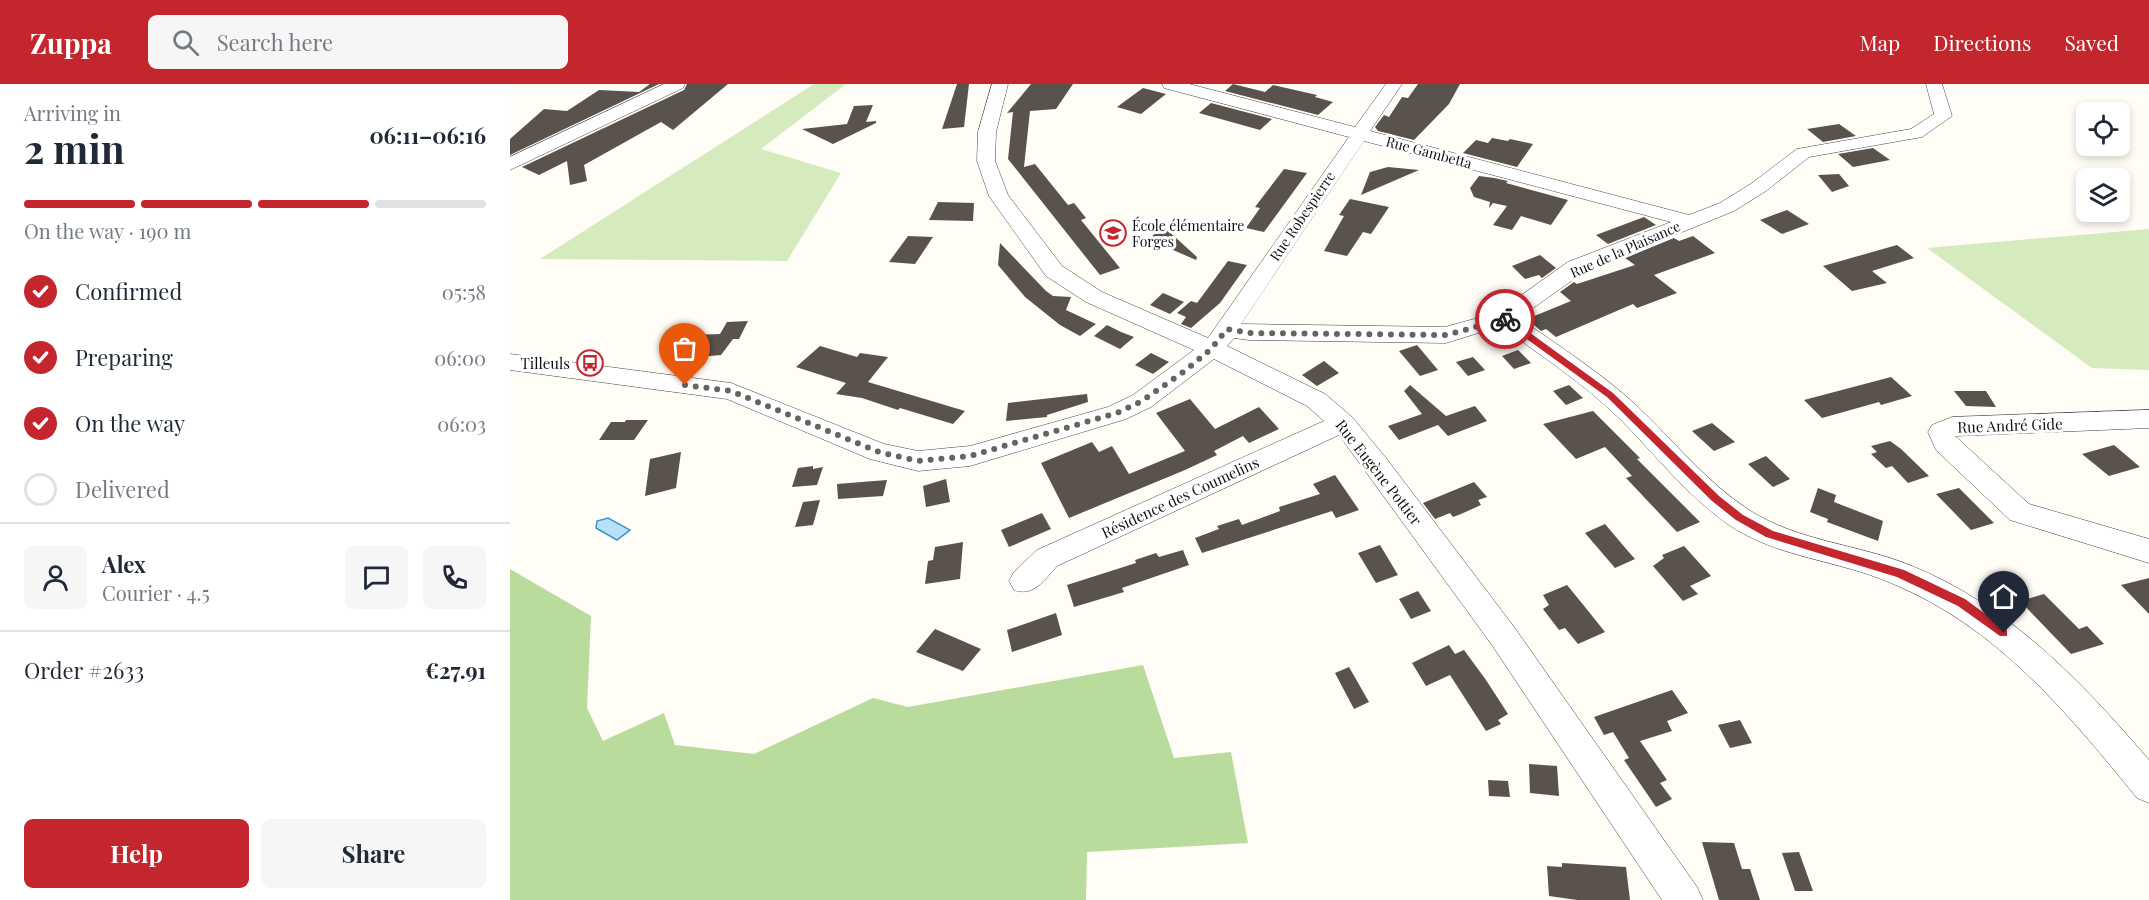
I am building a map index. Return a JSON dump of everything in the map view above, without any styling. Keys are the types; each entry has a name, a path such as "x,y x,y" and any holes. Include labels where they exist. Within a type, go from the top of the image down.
{"street":[{"path":"510,164 677,84"},
{"name":"Rue Eugène Pottier","path":"1000,84 987,132 986,161 999,196 1054,271 1094,297 1211,349 1316,400 1343,423 1377,465 1503,636 1684,900"},
{"name":"Rue Gambetta","path":"1170,84 1689,221"},
{"name":"Rue Robespierre","path":"510,362 731,391 879,452 918,461 970,456 1117,413 1142,401 1211,349 1227,329 1394,84"},
{"name":"Rue de la Plaisance","path":"1227,329 1249,333 1446,335 1504,318 1576,267 1727,207 1760,187 1803,153 1916,133 1943,116 1934,84"},
{"path":"1504,318 1610,395 1715,499 1739,518 1770,535 1900,573 1961,603 1988,620 2050,673 2091,716 2149,786"},
{"name":"Rue André Gide","path":"2149,419 1952,426 1941,432 1945,443 2020,512 2149,551"},
{"name":"Résidence des Coumelins","path":"1024,581 1047,558 1343,423"}],"green space":[{"path":"814,84 846,84 761,149 841,173 787,261 540,259"},
{"path":"2149,229 2149,370 2092,368 1927,248"},
{"path":"510,569 591,616 587,708 603,741 664,713 675,745 754,754 873,698 908,707 1143,665 1174,758 1231,752 1248,843 1087,852 1086,900 510,900"}],"water":[{"path":"608,518 630,530 617,540 596,528 597,521"}],"building":[{"path":"650,84 659,84 510,155 510,139 544,109 567,111 599,90 639,92"},
{"path":"687,84 728,84 673,130 661,122 584,165 587,181 570,185 567,161 539,175 522,167 684,90"},
{"path":"957,84 969,84 964,127 942,129"},
{"path":"1031,84 1073,84 1056,109 1030,111 1024,167 1035,164 1068,205 1074,203 1086,218 1081,220 1120,268 1100,275 1008,159 1013,112 1007,113"},
{"path":"1233,84 1265,92 1273,85 1317,95 1315,97 1333,102 1318,115 1225,91"},
{"path":"1418,84 1460,84 1449,104 1414,140 1378,131 1375,127 1384,115 1389,117 1402,97 1408,98"},
{"path":"1143,88 1166,94 1141,114 1117,107"},
{"path":"1211,103 1272,119 1260,130 1199,113"},
{"path":"873,105 866,122 876,121 876,123 833,144 802,129 847,124 854,106"},
{"path":"1839,124 1856,136 1823,142 1807,129"},
{"path":"1492,138 1533,144 1517,167 1463,153 1476,140 1488,143"},
{"path":"1873,148 1890,160 1853,167 1838,154"},
{"path":"1388,167 1419,170 1361,195 1370,172"},
{"path":"1284,169 1307,173 1264,232 1246,228 1260,208 1255,207"},
{"path":"1839,174 1849,186 1832,192 1818,175"},
{"path":"1479,176 1508,181 1506,183 1568,200 1551,225 1521,216 1512,230 1493,225 1507,206 1493,203 1489,208 1490,202 1474,197 1470,188"},
{"path":"1350,199 1389,207 1371,234 1363,232 1347,256 1324,251 1344,216 1339,215"},
{"path":"938,202 974,203 973,221 929,220"},
{"path":"1787,210 1809,224 1782,234 1760,220"},
{"path":"1644,217 1656,225 1608,244 1596,235"},
{"path":"1164,227 1197,257 1196,260 1148,239"},
{"path":"908,236 933,237 915,264 889,262"},
{"path":"1693,236 1715,253 1654,275 1677,293 1637,308 1633,304 1556,337 1546,329 1541,331 1527,319 1571,301 1560,292 1574,282 1577,284 1635,265 1625,258 1674,238 1679,241"},
{"path":"1000,243 1046,291 1053,296 1071,297 1066,310 1096,324 1080,336 1060,325 1025,297 998,265"},
{"path":"1897,245 1914,258 1872,271 1887,283 1852,291 1823,266"},
{"path":"1540,255 1556,268 1542,278 1539,275 1525,279 1512,266"},
{"path":"1228,261 1247,265 1220,303 1191,328 1181,324 1186,317 1177,313 1191,301 1197,303"},
{"path":"1163,293 1184,302 1170,314 1150,305"},
{"path":"748,321 739,339 733,339 721,355 697,357 700,351 682,352 692,335 720,334 727,322"},
{"path":"1107,325 1134,337 1120,349 1094,336"},
{"path":"1417,345 1438,370 1420,376 1399,351"},
{"path":"820,346 857,357 860,353 888,357 868,382 965,411 953,424 862,398 836,394 846,383 796,367"},
{"path":"1518,350 1531,363 1514,369 1502,356"},
{"path":"1151,353 1169,362 1153,374 1135,365"},
{"path":"1473,357 1485,370 1468,376 1456,362"},
{"path":"1324,361 1339,373 1317,386 1302,375"},
{"path":"1891,377 1912,396 1881,405 1879,402 1822,418 1804,400"},
{"path":"1410,385 1446,416 1475,406 1487,421 1448,436 1438,425 1399,440 1388,426 1422,414 1404,391"},
{"path":"1569,385 1583,398 1566,405 1553,391"},
{"path":"1954,391 1986,391 1996,407 1966,406"},
{"path":"1087,394 1088,402 1047,415 1047,417 1006,421 1008,403"},
{"path":"1190,399 1215,429 1259,407 1279,429 1249,443 1243,436 1214,451 1217,455 1069,518 1041,463 1092,442 1099,452 1112,446 1129,474 1185,451 1156,413"},
{"path":"1593,411 1700,522 1677,532 1626,478 1632,476 1605,447 1576,459 1543,424"},
{"path":"626,420 648,420 634,440 599,440 611,422 625,422"},
{"path":"1712,423 1735,442 1714,451 1692,431"},
{"path":"1890,441 1929,476 1908,483 1892,466 1886,468 1871,454 1877,452 1871,446"},
{"path":"2114,445 2140,467 2109,476 2082,454"},
{"path":"681,452 676,488 645,496 650,459"},
{"path":"1766,456 1790,479 1773,487 1748,464"},
{"path":"813,466 813,469 823,467 817,485 792,487 798,468"},
{"path":"1335,475 1359,510 1336,518 1332,511 1202,553 1195,538 1219,529 1217,526 1239,519 1242,525 1280,511 1279,507 1320,494 1313,484"},
{"path":"946,479 950,502 926,507 923,486"},
{"path":"887,480 883,496 838,499 837,484"},
{"path":"1474,482 1487,497 1478,500 1481,505 1461,514 1453,517 1450,513 1435,519 1423,503"},
{"path":"1818,488 1836,495 1834,502 1883,521 1878,541 1827,522 1828,519 1810,512"},
{"path":"1959,488 1994,523 1971,530 1936,494"},
{"path":"820,500 813,525 795,527 803,502"},
{"path":"1042,513 1051,529 1009,547 1001,530"},
{"path":"1605,524 1635,559 1615,568 1585,533"},
{"path":"963,542 960,579 925,584 928,561 933,560 935,547"},
{"path":"1380,545 1398,575 1376,583 1358,553"},
{"path":"1684,546 1711,576 1690,586 1698,594 1683,601 1653,566 1664,558 1662,555"},
{"path":"1183,550 1189,565 1122,588 1124,592 1074,607 1067,585 1136,563 1135,560 1156,553 1159,557"},
{"path":"2149,578 2149,614 2121,585"},
{"path":"1567,585 1605,632 1578,644 1565,628 1559,630 1543,609 1549,605 1543,595"},
{"path":"1418,591 1431,611 1411,619 1399,599"},
{"path":"2044,594 2079,629 2087,626 2104,644 2071,654 2020,601"},
{"path":"1056,613 1062,635 1012,652 1007,630"},
{"path":"935,629 981,649 963,671 916,652"},
{"path":"1449,645 1455,654 1464,650 1486,680 1508,714 1498,720 1501,724 1486,731 1450,675 1426,686 1412,663"},
{"path":"1349,667 1369,702 1354,709 1335,673"},
{"path":"1672,690 1688,713 1667,721 1672,731 1640,741 1667,780 1660,783 1672,799 1656,807 1624,760 1629,758 1613,732 1604,735 1594,717"},
{"path":"1740,720 1752,743 1730,748 1718,725"},
{"path":"1529,764 1557,766 1559,796 1530,793"},
{"path":"1488,780 1508,781 1510,797 1489,796"},
{"path":"1702,842 1734,843 1742,869 1750,869 1760,900 1719,900"},
{"path":"1799,852 1813,891 1795,891 1782,853"},
{"path":"1562,863 1626,867 1630,900 1577,900 1549,896 1547,866 1562,867"}],"way so far":[{"path":"685,385 731,391 879,452 918,461 970,456 1117,413 1142,401 1186,370 1211,349 1227,329 1249,333 1446,335 1505,319"}],"place":[{"name":"École élémentaire Forges","path":"1113,233"},
{"name":"Tilleuls","path":"590,363"}],"route":[{"path":"1505,319 1610,395 1715,499 1739,518 1770,535 1900,573 1961,603 2004,633"}]}
